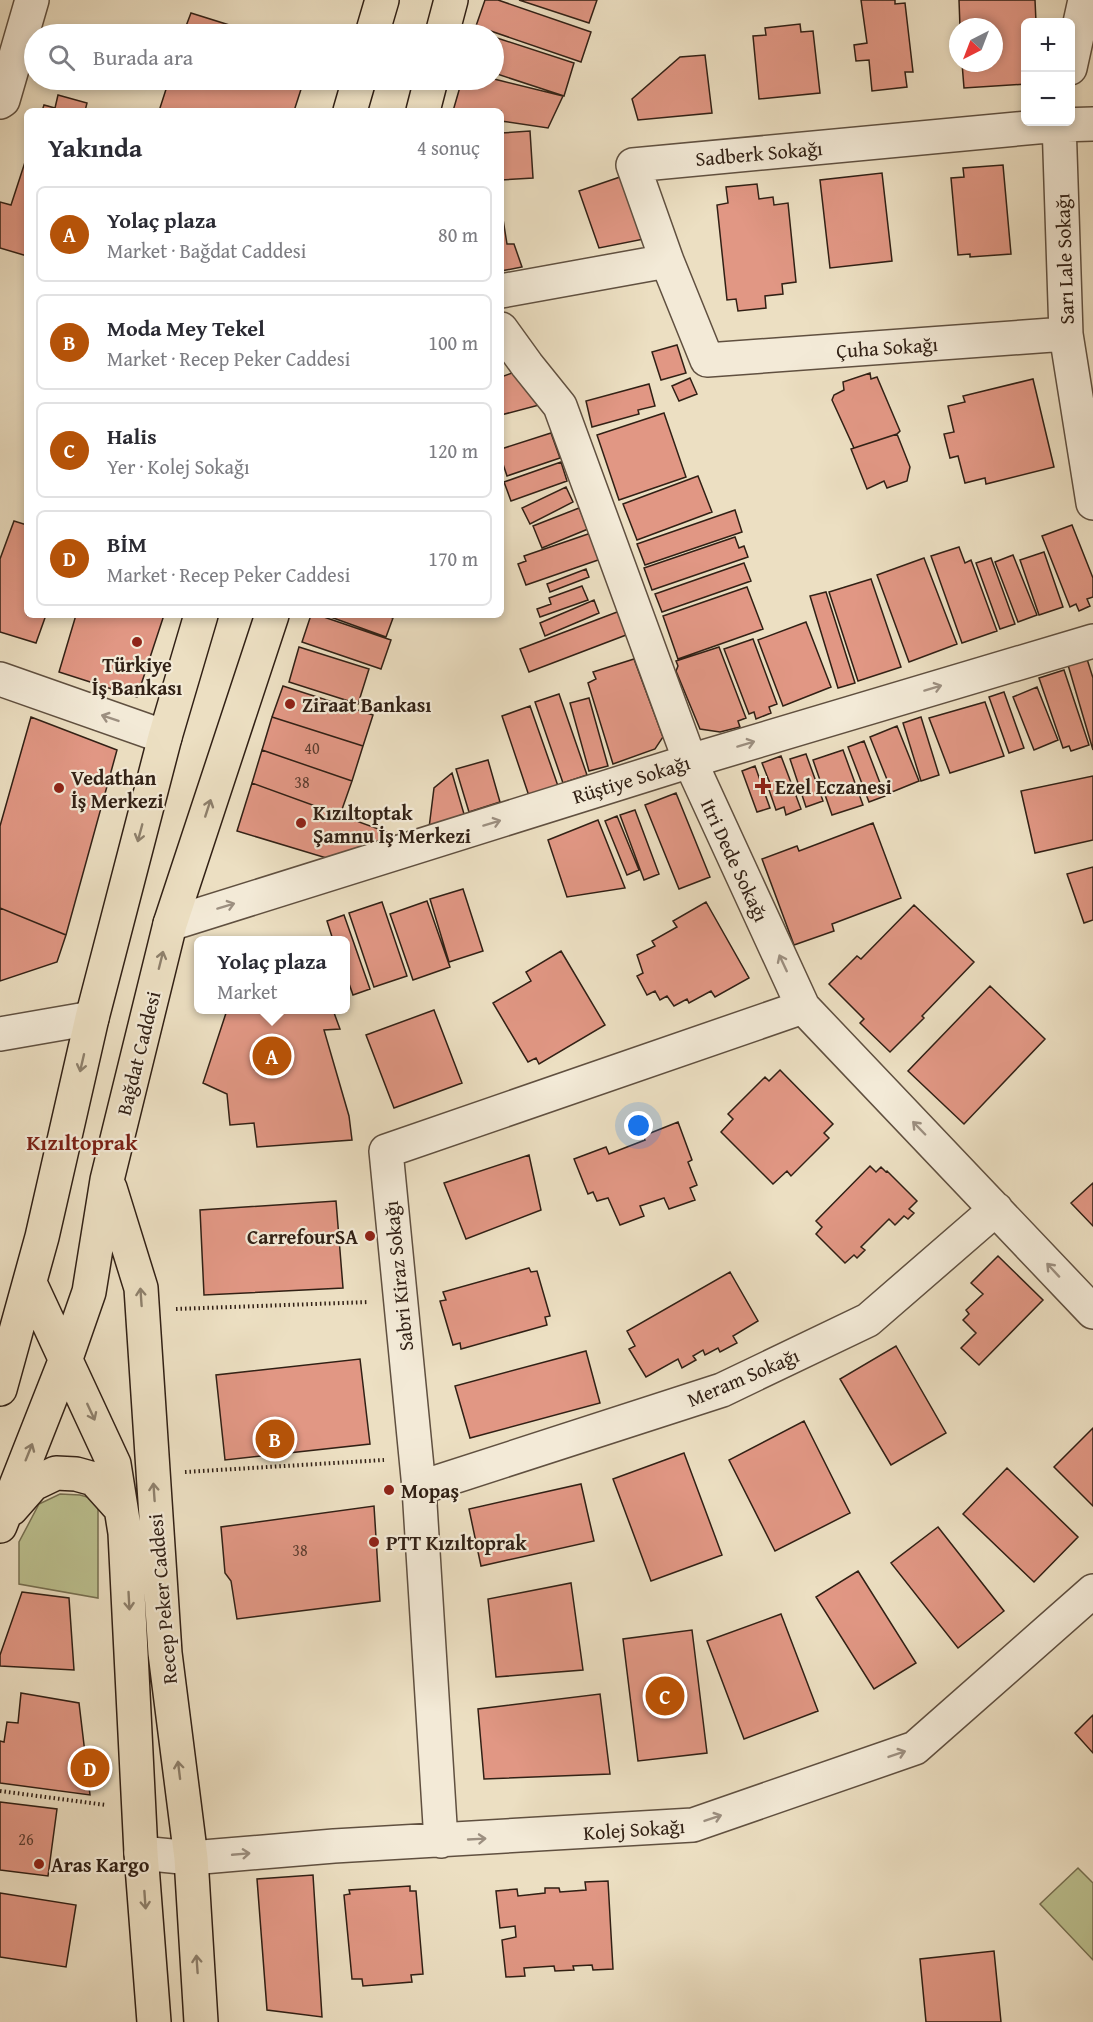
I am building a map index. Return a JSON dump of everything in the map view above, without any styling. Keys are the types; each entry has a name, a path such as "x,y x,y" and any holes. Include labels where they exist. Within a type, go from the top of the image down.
{"main road":[{"path":"375,24 382,0"},
{"path":"445,24 451,0"},
{"path":"351,108 356,90"},
{"path":"0,1389 42,1237 92,1018 165,737 200,618"},
{"name":"Bağdat Caddesi","path":"1,1523 65,1361 89,1292 107,1180 170,924 271,618"},
{"name":"Recep Peker Caddesi","path":"107,1180 141,1288 165,1653 190,1858 201,2022"},
{"name":"Recep Peker Caddesi","path":"30,1283 114,1464 125,1533 141,1852 153,2022"},
{"path":"1,1523 33,1485 56,1473 76,1474 94,1479 121,1509"}],"street":[{"path":"25,24 32,0"},
{"path":"1075,49 1085,0"},
{"path":"0,102 3,100 24,28"},
{"name":"Sadberk Sokağı","path":"1075,123 1093,124"},
{"name":"Sadberk Sokağı","path":"707,360 667,261 633,165 1029,126"},
{"name":"Sarı Lale Sokağı","path":"1059,126 1066,334 1093,503"},
{"path":"504,290 667,261"},
{"name":"Itri Dede Sokağı","path":"504,333 560,406 690,761 803,1007 1093,1312"},
{"name":"Çuha Sokağı","path":"707,360 1066,334"},
{"name":"Rüştiye Sokağı","path":"170,924 690,761 1093,641"},
{"path":"0,679 165,737"},
{"name":"Sabri Kiraz Sokağı","path":"441,1841 419,1488 386,1151 803,1007"},
{"path":"0,1034 92,1018"},
{"name":"Meram Sokağı","path":"419,1488 722,1390 868,1320 996,1209"},
{"name":"Kolej Sokağı","path":"141,1852 190,1858 334,1846 693,1825 915,1748 1093,1591"}],"path":[{"path":"171,1310 368,1302"},
{"path":"178,1473 375,1460"},
{"path":"0,1791 109,1805"}],"green space":[{"path":"60,1494 80,1495 98,1500 98,1598 19,1584 19,1542 39,1504"},
{"path":"1078,1868 1093,1883 1093,1960 1040,1904"}],"building":[{"path":"485,0 498,0 591,32 581,62 504,36 504,24 477,24"},
{"path":"519,0 597,0 589,23"},
{"path":"861,0 895,0 895,4 905,3 913,72 905,72 907,87 872,91 869,60 856,61 854,45 867,43"},
{"path":"959,0 1035,0 1036,18 1021,18 1021,84 964,88 963,72 1003,72 1003,18 960,18"},
{"path":"191,13 226,24 187,24"},
{"path":"800,24 801,32 813,31 820,93 759,99 753,36 766,35 765,28"},
{"path":"504,40 574,63 564,96 504,76"},
{"path":"705,55 712,113 638,120 632,99 680,57"},
{"path":"504,81 563,96 548,128 504,121 504,108 454,108 459,90 504,90"},
{"path":"166,90 301,90 295,108 160,108"},
{"path":"58,95 87,103 86,108 55,108"},
{"path":"530,131 533,178 504,180 504,133"},
{"path":"24,165 24,255 0,248 0,202 11,205"},
{"path":"1003,165 1011,254 970,257 970,254 958,255 951,178 964,177 963,168"},
{"path":"882,173 892,261 830,268 820,180"},
{"path":"620,177 644,239 599,248 579,191"},
{"path":"757,184 759,199 773,197 774,205 788,203 796,282 782,284 783,294 765,296 766,308 738,311 736,299 727,300 717,205 728,203 726,187"},
{"path":"504,225 507,244 514,244 522,267 504,270"},
{"path":"677,345 686,373 661,380 652,352"},
{"path":"523,369 539,405 504,414 504,376"},
{"path":"870,373 871,379 877,377 900,431 854,448 832,400 834,395 844,390 843,382"},
{"path":"690,378 697,394 679,401 672,386"},
{"path":"1033,379 1054,467 986,484 985,478 965,483 958,456 950,458 944,434 954,432 948,406 965,402 963,396"},
{"path":"649,384 655,406 638,410 639,414 592,427 586,401"},
{"path":"664,413 686,477 619,500 597,435"},
{"path":"551,433 560,458 507,476 504,467 504,448"},
{"path":"897,434 910,467 907,481 887,488 884,481 867,489 851,449"},
{"path":"561,462 567,481 511,501 504,482"},
{"path":"698,476 712,512 637,540 623,504"},
{"path":"566,487 573,502 530,524 522,508"},
{"path":"579,508 588,529 542,548 533,526"},
{"path":"735,510 742,532 645,565 637,544"},
{"path":"14,521 24,524 24,618 45,618 36,643 0,632 0,559"},
{"path":"1072,525 1093,578 1093,597 1087,599 1090,606 1079,611 1076,604 1070,607 1042,536"},
{"path":"591,533 601,559 526,585 518,564 526,561 524,556"},
{"path":"735,537 739,548 744,546 748,557 652,590 644,568"},
{"path":"959,547 965,563 971,560 997,631 962,643 931,556"},
{"path":"1044,552 1063,607 1039,615 1020,560"},
{"path":"1013,555 1037,615 1018,622 995,562"},
{"path":"924,558 957,644 909,662 877,575"},
{"path":"991,558 1015,624 1000,629 976,563"},
{"path":"744,563 751,581 662,612 655,594"},
{"path":"586,569 589,577 550,592 547,584"},
{"path":"871,579 901,667 858,681 829,592"},
{"path":"582,586 588,600 540,617 537,609 551,604 549,598"},
{"path":"747,587 763,629 678,659 663,616"},
{"path":"826,592 855,683 838,688 810,596"},
{"path":"594,600 599,613 545,636 540,623"},
{"path":"625,609 634,632 529,672 520,649"},
{"path":"75,618 163,618 137,697 59,672"},
{"path":"310,618 327,618 391,640 381,669 302,642"},
{"path":"333,618 393,618 386,637"},
{"path":"806,622 831,687 783,706 758,640"},
{"path":"753,639 777,704 769,707 771,713 756,719 754,712 749,714 724,649"},
{"path":"299,647 369,669 358,704 289,682"},
{"path":"719,647 746,718 738,721 740,727 720,732 700,729 676,671 678,666 676,661"},
{"path":"634,659 663,737 655,749 613,764 588,683 596,679 593,672"},
{"path":"1087,659 1093,678 1093,750 1068,665"},
{"path":"1064,670 1089,745 1071,751 1069,746 1063,748 1039,678"},
{"path":"283,686 373,715 363,746 272,717"},
{"path":"1037,687 1058,740 1034,750 1013,697"},
{"path":"1004,692 1024,748 1009,753 989,697"},
{"path":"559,694 587,775 563,783 535,702"},
{"path":"589,698 608,766 589,771 570,703"},
{"path":"985,702 1004,756 950,773 929,718"},
{"path":"530,706 558,786 529,796 502,716"},
{"name":"Vedathan İş Merkezi","path":"31,717 117,750 66,935 0,908 0,826"},
{"path":"272,717 363,746 352,781 262,750"},
{"path":"921,717 939,775 921,781 903,723"},
{"path":"897,726 919,781 892,792 870,737"},
{"path":"864,741 885,796 869,802 848,747"},
{"path":"262,750 352,781 340,815 252,783"},
{"path":"843,750 863,805 832,815 813,760"},
{"path":"806,754 823,801 806,807 790,759"},
{"path":"781,756 801,809 786,815 784,807 776,810 768,787 771,786 762,763"},
{"path":"488,760 500,802 469,812 456,769"},
{"path":"755,766 770,808 757,812 742,771"},
{"path":"452,773 464,814 429,828 434,788"},
{"path":"1093,776 1093,840 1035,853 1021,791"},
{"name":"Kızıltoptak Şamnu İş Merkezi","path":"252,783 395,835 333,860 237,831"},
{"path":"676,793 710,877 679,889 645,805"},
{"path":"635,810 659,874 644,880 620,815"},
{"path":"617,816 639,870 627,875 605,821"},
{"path":"598,820 625,888 567,897 548,840"},
{"path":"873,823 901,898 832,924 834,931 794,945 762,859 797,846 799,851"},
{"path":"1093,867 1093,920 1084,923 1067,874"},
{"path":"463,889 483,951 449,962 430,899"},
{"path":"427,901 450,967 413,980 390,914"},
{"path":"382,902 407,976 374,987 349,913"},
{"path":"706,902 749,978 715,997 711,991 689,1003 687,999 674,1006 667,996 660,1000 655,991 647,995 637,976 643,973 637,955 655,946 652,941 677,927 673,921"},
{"path":"914,905 974,962 890,1052 860,1023 864,1019 829,984 857,956 861,959"},
{"path":"0,908 66,935 57,962 0,981"},
{"path":"344,915 370,989 353,995 350,986 350,936 332,936 327,921"},
{"path":"561,951 605,1025 539,1064 536,1058 528,1062 493,1003 531,981 526,972"},
{"path":"990,986 1045,1039 964,1124 908,1071"},
{"path":"434,1010 462,1083 394,1108 366,1035"},
{"path":"226,1014 334,1014 340,1029 324,1030 349,1116 352,1140 257,1147 254,1123 230,1125 227,1094 203,1083"},
{"path":"780,1070 833,1124 824,1133 829,1138 791,1176 787,1171 773,1184 721,1132 733,1119 728,1114 765,1077 769,1081"},
{"path":"678,1122 692,1160 688,1162 697,1185 690,1188 695,1200 669,1209 664,1198 640,1206 644,1216 620,1225 608,1198 597,1201 593,1192 588,1194 574,1159 606,1147 609,1154 645,1140 643,1136"},
{"path":"529,1155 541,1210 466,1239 444,1183"},
{"path":"870,1166 876,1172 881,1167 887,1171 917,1201 909,1209 914,1213 908,1219 904,1216 895,1225 889,1219 861,1247 865,1250 857,1258 854,1255 845,1263 816,1234 822,1227 816,1221"},
{"path":"1093,1183 1093,1226 1071,1203"},
{"path":"336,1201 343,1288 204,1295 200,1210"},
{"path":"998,1256 1043,1300 979,1365 961,1348 976,1333 963,1320 969,1314 966,1310 983,1294 971,1283"},
{"path":"529,1268 531,1272 537,1271 550,1316 545,1317 547,1325 461,1349 460,1343 453,1345 440,1301 446,1300 443,1292"},
{"path":"730,1272 758,1321 733,1336 737,1343 720,1352 718,1348 705,1355 703,1350 693,1356 696,1360 682,1368 678,1359 646,1377 629,1349 635,1346 627,1331"},
{"path":"896,1346 946,1433 891,1465 840,1379"},
{"path":"586,1351 600,1403 470,1438 455,1386"},
{"path":"360,1359 370,1444 225,1460 216,1375"},
{"path":"804,1421 850,1513 775,1551 729,1460"},
{"path":"1093,1428 1093,1506 1054,1467"},
{"path":"684,1453 722,1555 651,1581 613,1479"},
{"path":"1007,1468 1078,1537 1034,1582 963,1514"},
{"path":"581,1484 594,1541 481,1566 469,1509"},
{"path":"374,1506 380,1601 237,1619 231,1581 225,1573 221,1527"},
{"path":"938,1527 1004,1611 958,1648 891,1563"},
{"path":"858,1571 916,1663 874,1689 816,1597"},
{"path":"571,1583 583,1670 496,1677 488,1599"},
{"path":"22,1592 69,1598 74,1670 0,1666 0,1655"},
{"path":"781,1614 818,1711 744,1739 707,1641"},
{"path":"692,1630 707,1753 638,1761 623,1639"},
{"path":"21,1693 79,1703 90,1795 0,1783 0,1741 4,1742 7,1722 18,1723"},
{"path":"600,1694 610,1774 484,1779 478,1709"},
{"path":"1093,1715 1093,1753 1075,1733"},
{"path":"0,1802 57,1809 48,1876 0,1870"},
{"path":"313,1875 322,2017 267,2010 257,1879"},
{"path":"608,1881 613,1969 593,1970 592,1965 573,1966 574,1970 555,1971 554,1966 524,1968 525,1976 506,1977 502,1940 516,1937 515,1926 500,1928 496,1891 517,1889 518,1896 545,1893 545,1888 559,1888 560,1892 586,1890 585,1882"},
{"path":"410,1886 410,1891 416,1891 423,1974 411,1975 412,1982 363,1986 362,1979 352,1979 344,1895 350,1894 349,1890"},
{"path":"0,1893 76,1905 66,1967 0,1957"},
{"path":"994,1951 1001,2022 926,2022 920,1959"}],"place":[{"name":"Türkiye İş Bankası","path":"137,642"},
{"name":"Ziraat Bankası","path":"290,704"},
{"name":"Ezel Eczanesi","path":"763,786"},
{"name":"Vedathan İş Merkezi","path":"59,788"},
{"name":"Kızıltoptak Şamnu İş Merkezi","path":"301,823"},
{"name":"Yolaç plaza","path":"272,1056"},
{"name":"CarrefourSA","path":"370,1236"},
{"name":"Moda Mey Tekel","path":"275,1439"},
{"name":"Mopaş","path":"389,1490"},
{"name":"PTT Kızıltoprak","path":"374,1542"},
{"name":"Halis","path":"665,1696"},
{"name":"BİM","path":"90,1768"},
{"name":"Aras Kargo","path":"39,1864"}],"district":[{"name":"Kızıltoprak","path":"82,1142"}]}
